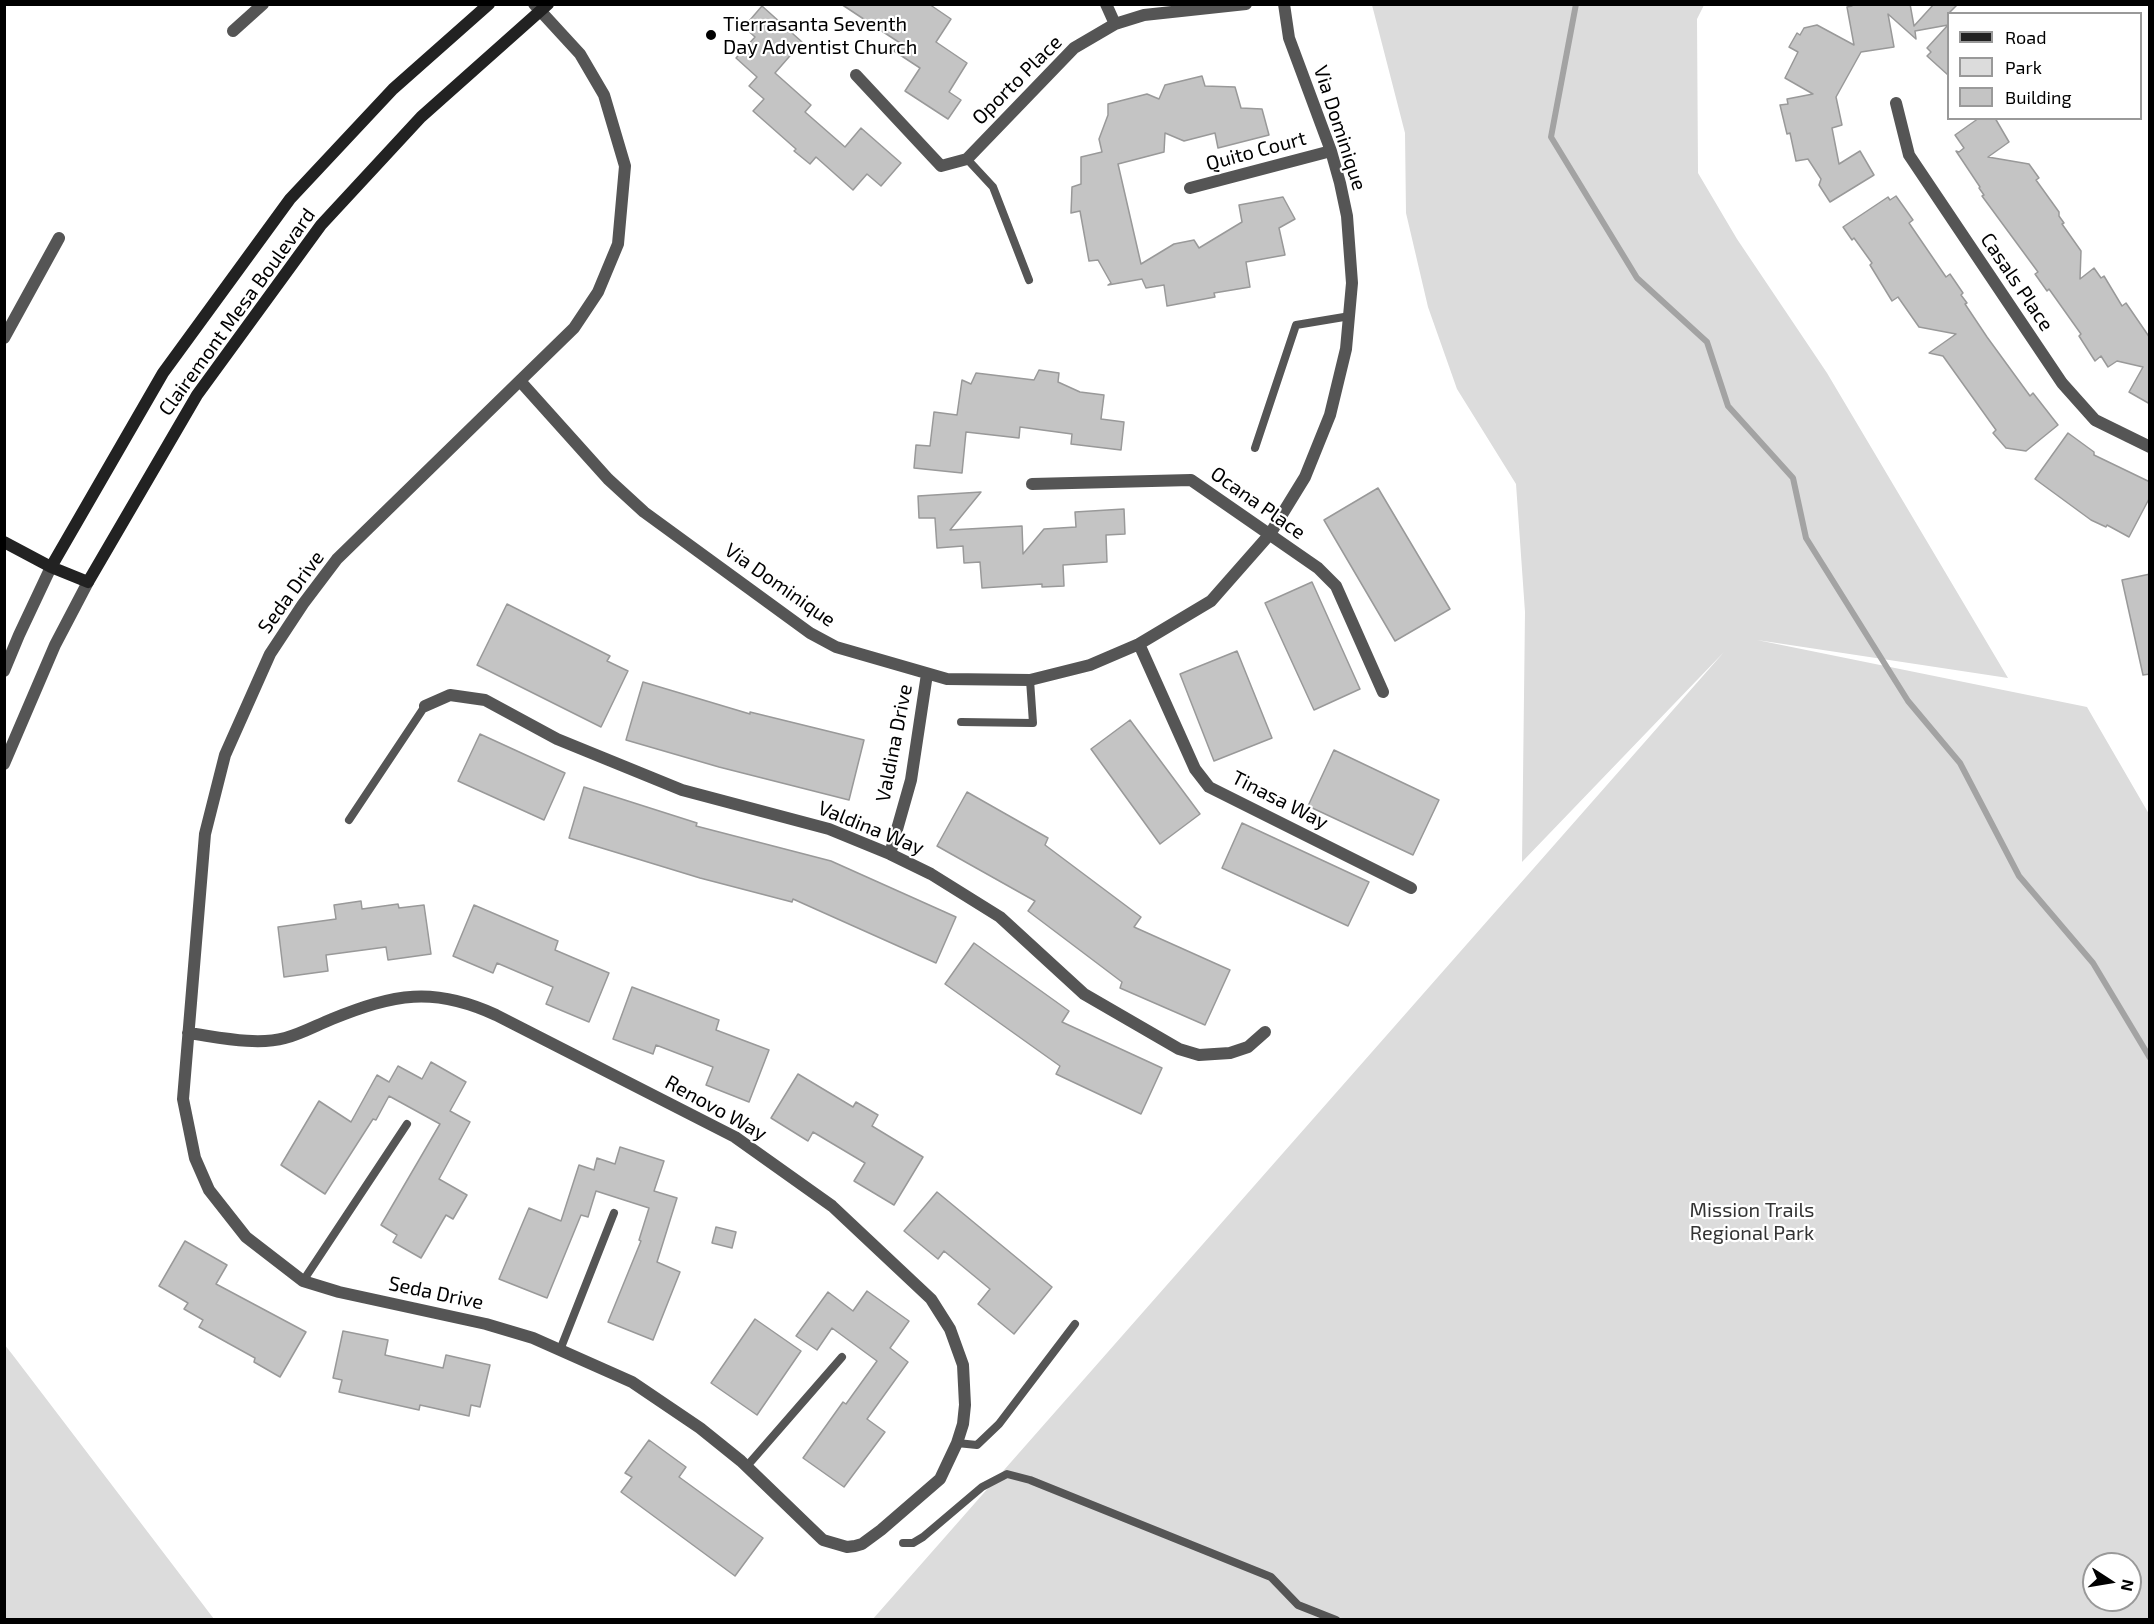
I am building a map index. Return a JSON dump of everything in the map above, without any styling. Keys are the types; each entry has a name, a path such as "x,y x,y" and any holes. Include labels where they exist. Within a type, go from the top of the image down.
{"street":[{"path":"233,31 262,4"},
{"name":"Clairemont Mesa Boulevard","path":"4,671 51,567 163,373 290,199 393,89 489,4"},
{"path":"1106,4 1115,24"},
{"name":"Oporto Place","path":"967,159 1074,48 1115,24 1144,15 1246,4"},
{"name":"Via Dominique","path":"520,381 608,479 644,512 810,633 837,647 947,679 1030,680 1090,665 1139,644 1211,601 1270,534 1305,477 1323,436 1340,382 1350,316 1352,283 1347,216 1331,151 1289,38 1284,4"},
{"name":"Clairemont Mesa Boulevard","path":"4,764 55,645 88,582 196,395 321,225 421,117 541,7"},
{"name":"Seda Drive","path":"541,7 580,54 604,94 625,166 618,244 598,292 574,328 337,560 303,604 270,654 225,755 205,834 183,1099 195,1158 209,1190 246,1237 303,1281 339,1292 486,1324 533,1338 632,1382 700,1428 747,1466 823,1540 847,1547 855,1546 881,1530"},
{"path":"856,75 941,166 967,159"},
{"name":"Casals Place","path":"1896,103 1909,155 2062,383 2095,420 2150,447"},
{"name":"Quito Court","path":"1190,188 1331,151"},
{"path":"4,338 59,238"},
{"name":"Ocana Place","path":"1032,484 1191,480 1318,568 1336,586 1383,692"},
{"path":"4,542 51,567 88,582"},
{"name":"Tinasa Way","path":"1139,644 1195,769 1209,787 1411,888"},
{"name":"Valdina Drive","path":"890,854 911,780 927,675"},
{"name":"Valdina Way","path":"425,706 450,695 485,700 557,739 682,790 830,829 890,854 932,874 1000,917 1084,994 1179,1049 1198,1055 1230,1053 1248,1047 1265,1032"},
{"name":"Renovo Way","path":"188,1033 246,1041 284,1039 381,1001 417,996 458,1000 496,1015 735,1137 832,1206 918,1286 941,1313 957,1346 965,1385 965,1405 957,1443 940,1479 881,1530"}],"lane":[{"path":"967,159 993,187 1029,280"},
{"path":"1255,448 1296,325 1350,316"},
{"path":"961,722 1033,723 1030,680"},
{"path":"349,820 425,706"},
{"path":"303,1281 407,1124"},
{"path":"560,1350 614,1213"},
{"path":"957,1443 977,1445 999,1424 1075,1324"},
{"path":"747,1466 842,1357"},
{"path":"903,1543 913,1543 923,1537 982,1488 1007,1474 1030,1480 1270,1577 1298,1605 1336,1620"}],"green space":[{"name":"Mission Trails Regional Park","path":"1372,5 1704,5 1697,19 1698,173 1737,239 1827,373 2008,678 1757,640 2087,707 2149,814 2149,1619 872,1620 1724,652 1522,862 1525,612 1516,484 1457,389 1428,307 1406,213 1405,133"},
{"path":"4,1344 12,1354 214,1619 5,1619"}],"building":[{"path":"841,4 929,4 951,19 936,42 967,63 949,92 961,100 948,119 905,91 920,68 894,51 900,43"},
{"path":"1851,4 1910,4 1914,26 1934,4 1958,4 1947,12 1947,25 1915,31 1916,39 1888,14 1894,47 1861,52 1836,97 1842,125 1832,128 1839,164 1860,151 1874,175 1830,202 1819,185 1821,179 1808,159 1796,161 1790,133 1787,134 1780,105 1788,104 1787,99 1813,94 1785,78 1798,52 1789,47 1797,33 1800,35 1804,28 1817,25 1854,45 1847,7 1852,6"},
{"path":"762,6 802,42 775,73 811,105 805,112 845,147 861,128 901,163 881,186 867,174 853,190 816,157 810,164 753,111 764,99 749,86 757,77 736,58 755,37 744,27"},
{"path":"1947,26 1947,74 1927,56 1931,52 1927,48"},
{"path":"1202,76 1205,86 1235,87 1241,108 1262,109 1269,135 1218,148 1215,133 1184,141 1165,133 1164,152 1118,164 1141,264 1174,244 1194,240 1199,248 1242,222 1239,205 1283,197 1295,219 1279,228 1285,255 1246,262 1250,287 1214,293 1215,297 1167,306 1164,285 1146,288 1142,279 1108,285 1111,283 1098,260 1089,261 1080,211 1071,213 1072,187 1081,184 1081,157 1102,152 1099,139 1108,115 1108,104 1147,94 1159,99 1165,85"},
{"path":"1976,120 1996,120 2009,142 1988,157 2029,164 2039,178 2036,180 2059,212 2064,223 2062,224 2081,251 2080,279 2094,268 2101,278 2104,276 2122,306 2126,303 2150,338 2150,404 2129,392 2143,367 2117,361 2108,367 2101,356 2095,361 2079,336 2081,334 2049,289 2047,291 2035,274 2038,272 1982,196 1984,195 1980,187 1956,151 1959,152 1964,148 1955,135"},
{"path":"1896,196 1913,220 1909,223 1946,277 1950,274 1963,293 1961,295 1967,303 1965,304 1987,337 2030,396 2033,393 2058,425 2026,451 2006,448 1993,433 1996,430 1943,356 1929,353 1956,334 1919,327 1898,297 1892,301 1870,265 1872,263 1843,227 1888,197 1890,200"},
{"path":"1039,370 1059,373 1058,382 1080,392 1104,395 1101,419 1124,422 1121,450 1071,444 1072,434 1020,427 1019,438 966,432 962,473 914,468 916,445 930,446 934,412 957,415 962,380 971,384 976,373 1034,380"},
{"path":"2068,433 2094,452 2094,455 2150,482 2150,497 2129,537 2107,525 2106,527 2091,520 2035,479"},
{"path":"1378,488 1450,609 1395,641 1324,520"},
{"path":"981,492 950,530 1022,526 1023,554 1044,529 1076,527 1075,512 1124,509 1125,534 1106,535 1107,562 1063,565 1064,586 1042,587 1042,584 982,588 980,562 964,563 963,546 937,548 935,518 919,518 918,496"},
{"path":"2150,574 2150,674 2143,675 2122,580"},
{"path":"1312,582 1360,689 1314,710 1265,603"},
{"path":"507,604 610,656 607,661 628,671 601,727 477,665"},
{"path":"1237,651 1272,738 1214,761 1180,674"},
{"path":"643,682 750,714 750,712 864,740 849,800 719,767 626,740"},
{"path":"1130,720 1200,814 1160,844 1091,749"},
{"path":"480,734 565,773 544,820 458,781"},
{"path":"1334,750 1439,800 1413,855 1308,806"},
{"path":"584,787 697,823 696,826 831,861 956,917 936,963 793,899 792,902 700,878 569,838"},
{"path":"967,792 1048,838 1045,845 1141,917 1134,927 1230,970 1205,1025 1120,988 1122,982 1028,911 1035,901 937,846"},
{"path":"1242,823 1369,882 1348,926 1222,868"},
{"path":"361,901 362,909 398,904 399,908 424,905 431,954 388,960 386,947 326,955 328,971 284,977 278,927 336,919 334,905"},
{"path":"474,905 558,941 555,950 609,973 589,1022 546,1004 553,987 497,963 493,973 453,956"},
{"path":"974,943 1069,1011 1062,1022 1162,1068 1141,1114 1056,1074 1060,1066 945,984"},
{"path":"632,987 719,1020 716,1030 769,1050 749,1102 706,1085 713,1067 656,1045 653,1054 613,1039"},
{"path":"431,1062 466,1082 450,1111 470,1122 439,1179 467,1195 453,1219 446,1215 421,1258 393,1242 397,1235 381,1225 440,1124 389,1096 376,1120 373,1119 325,1194 281,1165 319,1101 351,1122 377,1075 389,1082 398,1066 422,1079"},
{"path":"798,1074 853,1107 856,1102 878,1115 872,1126 923,1157 894,1205 854,1181 865,1163 813,1132 808,1141 771,1118"},
{"path":"620,1147 664,1161 654,1191 677,1198 657,1262 680,1272 653,1340 608,1322 641,1241 639,1240 649,1208 596,1191 588,1217 581,1215 547,1298 499,1279 529,1208 561,1221 579,1165 594,1170 597,1158 615,1164"},
{"path":"937,1192 1052,1287 1014,1334 978,1304 990,1289 944,1251 938,1259 904,1231"},
{"path":"716,1227 736,1232 732,1248 712,1243"},
{"path":"185,1241 227,1265 216,1284 306,1332 280,1377 254,1362 255,1358 199,1327 203,1320 184,1309 188,1303 159,1286"},
{"path":"867,1291 909,1321 890,1348 908,1362 867,1419 885,1432 844,1487 803,1458 843,1402 846,1404 877,1361 832,1328 817,1350 796,1336 828,1292 853,1311"},
{"path":"755,1319 801,1351 757,1415 711,1383"},
{"path":"343,1331 388,1340 385,1355 443,1368 446,1355 490,1365 480,1407 471,1405 469,1416 420,1405 419,1410 339,1392 342,1380 333,1378"},
{"path":"649,1440 686,1467 679,1477 763,1538 735,1576 621,1492 632,1477 625,1473"}],"waterway":[{"path":"1576,4 1551,137 1637,278 1707,342 1728,406 1793,478 1806,538 1908,701 1960,763 2019,876 2093,963 2150,1058"}],"place":[{"name":"Tierrasanta Seventh Day Adventist Church","path":"711,35"}]}
